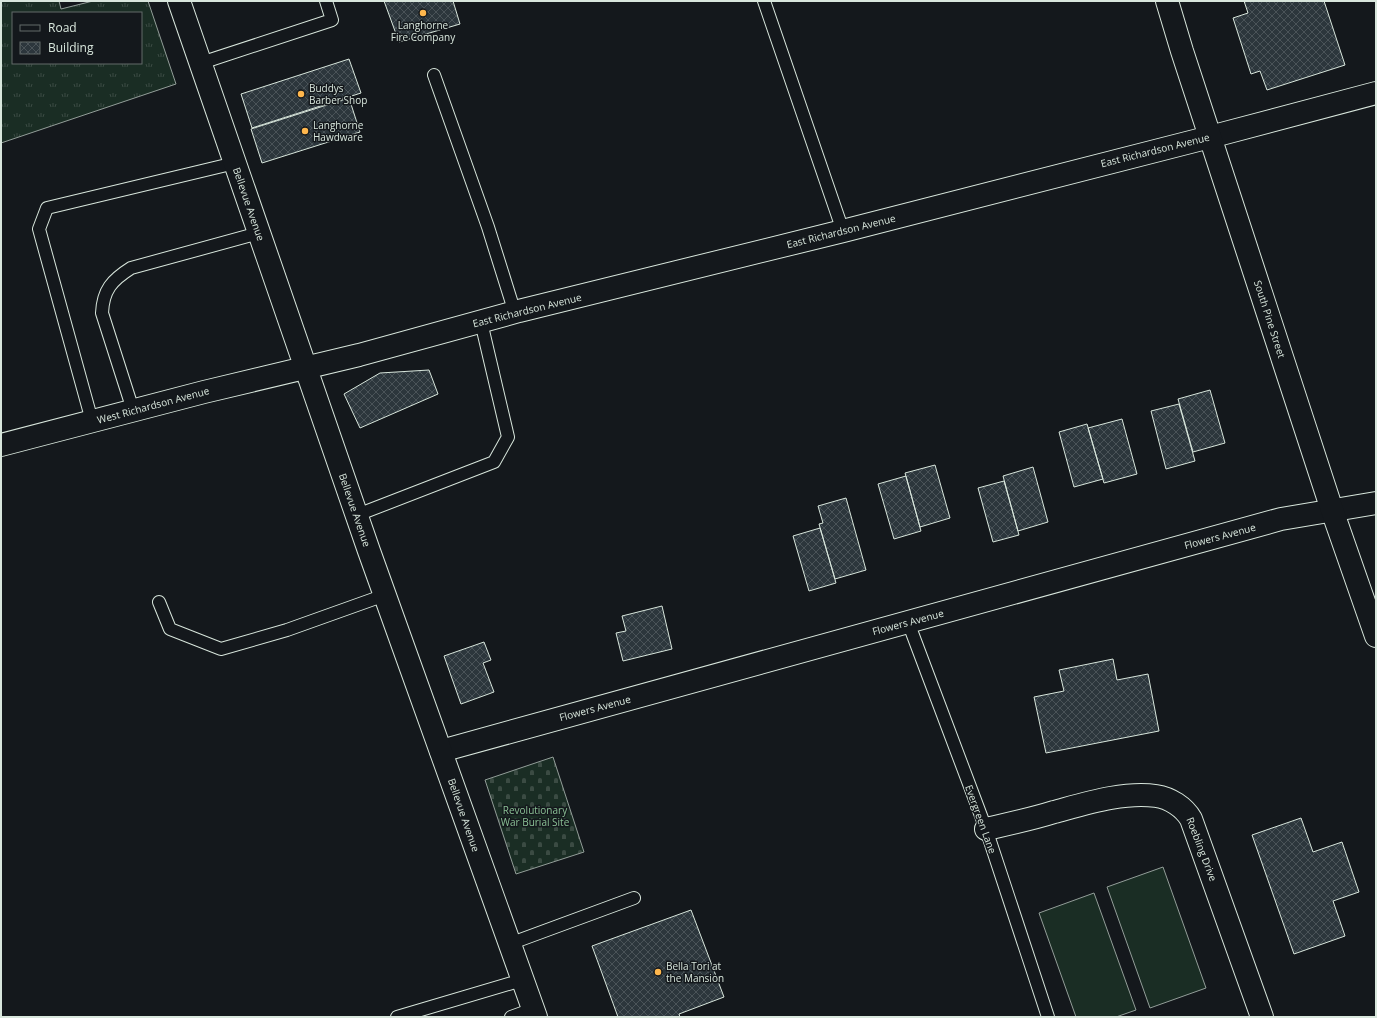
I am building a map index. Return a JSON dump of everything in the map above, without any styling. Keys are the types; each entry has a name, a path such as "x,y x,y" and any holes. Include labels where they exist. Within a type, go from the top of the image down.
{"street":[{"name":"Bellevue Avenue","path":"179,1 357,516 508,944 535,1013"},
{"name":"South Pine Street","path":"1167,1 1332,510 1376,636"},
{"name":"East Richardson Avenue","path":"306,367 359,355 515,313 843,231 1376,93"},
{"name":"West Richardson Avenue","path":"1,445 133,410 306,367"},
{"name":"Flowers Avenue","path":"441,751 1280,519 1376,503"},
{"name":"Roebling Drive","path":"986,829 1076,805 1133,795 1156,796 1169,799 1187,812 1191,819 1262,1017"}],"lane":[{"path":"201,63 332,20 326,1"},
{"path":"764,1 843,231"},
{"path":"434,76 488,227 515,313"},
{"path":"92,421 39,229 47,208 235,163"},
{"path":"133,410 102,313 103,301 116,278 131,268 259,233"},
{"path":"357,516 494,462 508,437 481,322"},
{"path":"159,602 170,629 221,649 287,630 385,595"},
{"name":"Evergreen Lane","path":"908,622 986,829 1048,1017"},
{"path":"508,944 634,898"},
{"path":"397,1017 522,980"},
{"path":"510,1017 535,1013"}],"green space":[{"path":"1,1 59,1 61,9 93,1 148,1 176,84 1,143"},
{"name":"Revolutionary War Burial Site","path":"553,757 584,852 516,874 485,780"},
{"path":"1163,867 1206,988 1150,1008 1107,887"},
{"path":"1094,893 1136,1010 1116,1017 1076,1017 1039,913"}],"building":[{"name":"Langhorne Fire Company","path":"384,1 453,1 460,24 399,42"},
{"path":"1244,1 1324,1 1345,65 1267,90 1260,71 1251,74 1233,18 1248,13"},
{"name":"Buddys Barber Shop","path":"349,59 361,93 252,128 241,94"},
{"name":"Langhorne Hawdware","path":"349,98 360,132 262,163 251,129"},
{"path":"429,370 438,394 360,428 344,394 380,373"},
{"path":"1210,390 1225,443 1193,452 1178,399"},
{"path":"1179,404 1195,461 1166,469 1151,411"},
{"path":"1122,419 1137,474 1104,483 1088,428"},
{"path":"1087,424 1103,479 1074,487 1059,432"},
{"path":"935,465 950,518 920,527 905,473"},
{"path":"1033,467 1048,522 1018,531 1003,476"},
{"path":"906,476 921,531 894,539 878,484"},
{"path":"1004,481 1019,535 993,542 978,488"},
{"path":"846,498 866,570 835,579 819,524 823,523 818,506"},
{"path":"820,528 836,583 809,591 793,536"},
{"path":"662,606 672,649 623,661 616,633 626,631 622,616"},
{"path":"484,642 491,660 483,663 494,692 461,704 444,656"},
{"path":"1113,659 1117,680 1148,674 1159,731 1046,753 1034,697 1064,691 1059,670"},
{"path":"1301,818 1313,852 1342,842 1359,892 1333,901 1345,936 1294,954 1252,835"},
{"name":"Bella Tori at the Mansion","path":"691,910 724,997 679,1014 680,1017 618,1017 592,946"}],"place":[{"name":"Langhorne Fire Company","path":"423,13"},
{"name":"Buddys Barber Shop","path":"301,94"},
{"name":"Langhorne Hawdware","path":"305,131"},
{"name":"Bella Tori at the Mansion","path":"658,972"}]}
